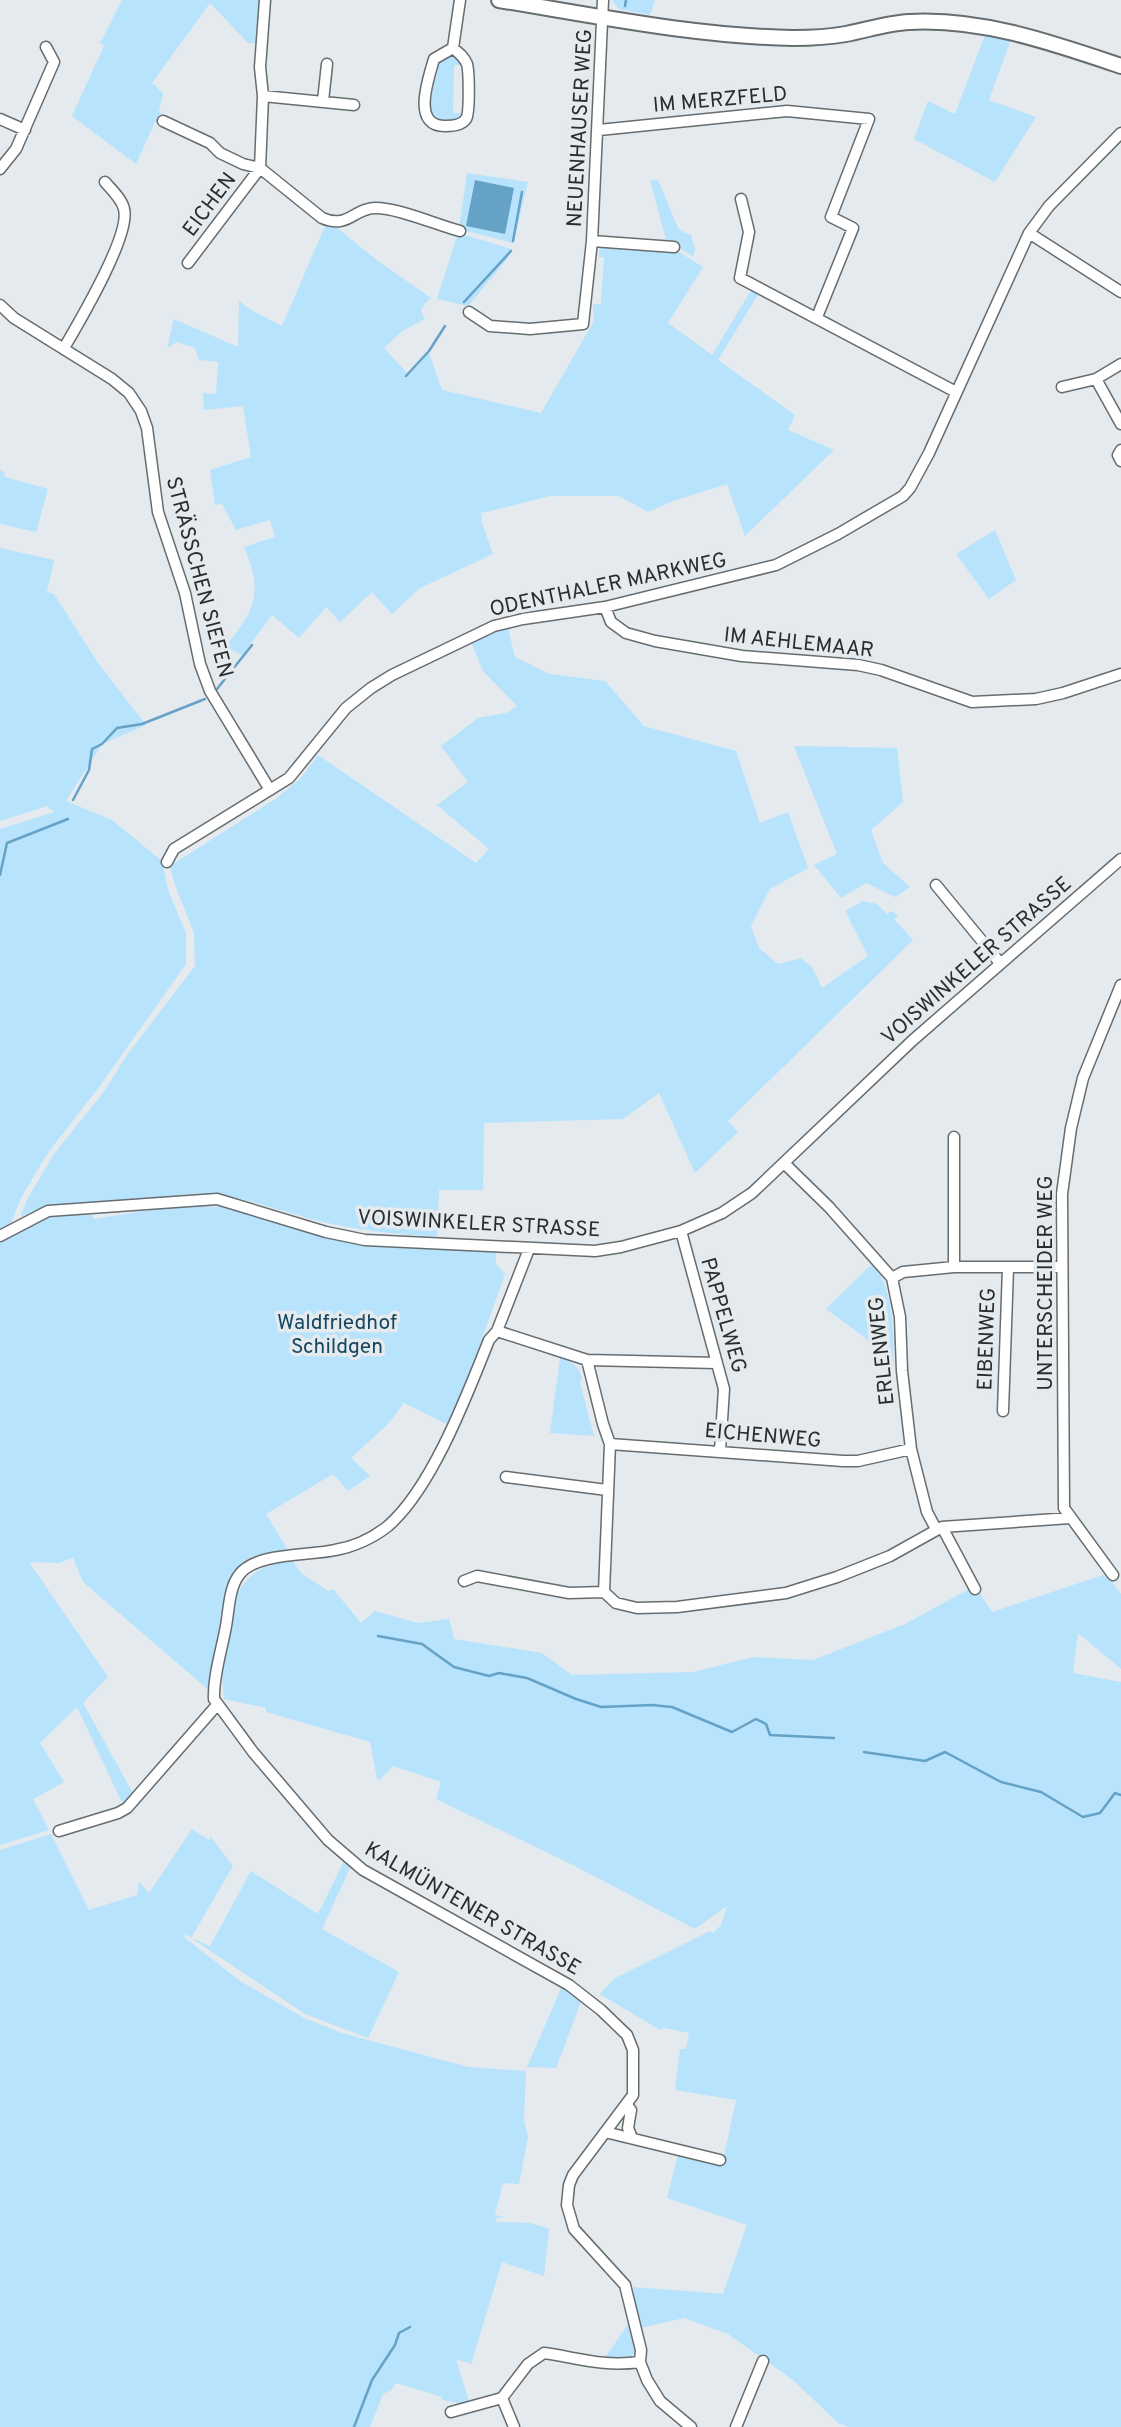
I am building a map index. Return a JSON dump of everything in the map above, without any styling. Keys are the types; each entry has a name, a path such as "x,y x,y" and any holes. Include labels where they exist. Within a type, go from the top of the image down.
{"main road":[{"path":"499,0 671,29 795,38 844,34 906,22 955,23 983,26 1121,66"}],"street":[{"name":"EICHEN","path":"188,263 260,168 260,67 265,0"},
{"path":"453,48 462,55 467,66 466,119 460,124 435,125 428,121 424,109 430,73 435,60 453,48 460,0"},
{"name":"NEUENHAUSER WEG","path":"469,312 489,326 530,329 583,324 592,242 599,130 603,0"},
{"path":"0,169 16,149 54,62 47,47"},
{"path":"323,101 327,64"},
{"path":"262,96 354,105"},
{"name":"IM MERZFELD","path":"599,130 787,111 869,119 831,216 853,228 817,317"},
{"path":"0,119 25,130"},
{"name":"EICHEN","path":"163,121 210,143 220,153 243,164 260,168 329,221 343,221 370,208 385,209 460,232"},
{"name":"ODENTHALER MARKWEG","path":"167,862 174,849 289,779 346,708 392,675 494,626 605,607 776,565 838,534 903,496 929,453 1029,233 1049,206 1121,133"},
{"path":"64,348 95,296 124,216 123,205 105,182"},
{"path":"741,199 749,232 740,278 956,392"},
{"path":"1029,233 1121,292"},
{"name":"NEUENHAUSER WEG","path":"592,242 674,247"},
{"name":"STRÄSSCHEN SIEFEN","path":"0,305 14,318 122,387 141,411 147,428 158,512 186,593 200,664 210,691 270,790"},
{"path":"1062,387 1096,379 1121,364"},
{"path":"1096,379 1121,424"},
{"name":"IM AEHLEMAAR","path":"605,607 611,622 626,633 655,642 742,656 858,665 881,670 972,702 998,703 1036,699 1121,674"},
{"name":"VOISWINKELER STRASSE","path":"0,1236 48,1211 216,1199 241,1204 326,1233 365,1240 595,1251 681,1231 722,1213 744,1199 785,1164 912,1040 1121,859"},
{"path":"936,885 1000,963"},
{"name":"UNTERSCHEIDER WEG","path":"1113,1575 1064,1508 1062,1194 1071,1128 1083,1078 1121,985"},
{"path":"954,1138 954,1267"},
{"name":"ERLENWEG","path":"785,1164 829,1207 892,1278 900,1317 902,1371 911,1448 927,1512 975,1589"},
{"name":"PAPPELWEG","path":"681,1231 724,1389 720,1451"},
{"path":"59,1830 127,1808 217,1705 214,1696 233,1591 240,1574 247,1567 265,1560 345,1548 380,1531 411,1501 468,1392 489,1340 497,1331 529,1249"},
{"path":"892,1278 903,1272 954,1267 1062,1267"},
{"name":"EIBENWEG","path":"1003,1411 1008,1268"},
{"path":"497,1331 587,1360 717,1363"},
{"path":"587,1360 610,1444 604,1592"},
{"name":"EICHENWEG","path":"610,1444 858,1461 911,1448"},
{"path":"506,1478 607,1490"},
{"path":"464,1581 477,1576 569,1593 604,1592 616,1603 637,1608 677,1607 786,1592 837,1577 890,1556 939,1528 1070,1518"},
{"name":"KALMÜNTENER STRASSE","path":"217,1705 263,1765 320,1830 354,1863 569,1985 624,2032 633,2050 634,2092 573,2175 569,2185 568,2210 576,2232 625,2285 641,2350 640,2362 657,2397 691,2427"},
{"name":"KALMÜNTENER STRASSE","path":"627,2105 631,2110 628,2128 632,2138"},
{"path":"606,2132 720,2160"},
{"path":"451,2412 502,2398 528,2364 544,2353 595,2363 640,2362"},
{"path":"736,2427 763,2361"},
{"path":"502,2398 514,2427"}],"green space":[{"path":"122,0 259,0 257,43 248,43 210,3 152,83 163,93 159,112 164,115 160,123 155,122 136,164 72,116 104,46 100,43"},
{"path":"612,0 655,0 650,15 619,9"},
{"path":"985,35 1010,42 989,100 1036,117 995,182 914,139 928,101 955,114"},
{"path":"450,53 456,54 463,65 454,65 453,113 463,113 454,122 435,121 429,109 438,62"},
{"path":"467,173 528,182 513,243 459,229"},
{"path":"650,180 658,180 678,227 691,235 695,250 693,257 674,244 667,243"},
{"path":"326,224 336,227 431,298 421,311 425,319 402,331 384,348 409,375 429,353 442,390 541,413 594,321 593,304 601,304 604,257 599,257 600,246 677,251 703,267 668,323 712,355 752,289 759,293 718,360 795,415 788,430 834,450 745,536 727,484 648,512 619,496 550,496 483,513 481,510 482,523 493,554 420,588 392,614 372,592 340,622 326,607 299,638 272,615 242,655 225,647 243,622 253,600 254,577 244,547 275,537 270,520 236,530 222,504 215,505 210,470 251,457 243,406 204,410 203,393 216,394 218,362 199,360 195,348 177,342 167,348 174,319 238,347 239,301 282,326"},
{"path":"458,233 512,249 507,259 468,306 437,299"},
{"path":"0,470 5,473 5,477 48,489 36,532 0,524"},
{"path":"995,530 1016,580 989,599 956,554"},
{"path":"0,548 54,560 47,592 54,594 98,663 146,725 102,744 66,801 112,820 162,861 168,890 186,933 186,964 97,1090 49,1151 22,1196 9,1227 0,1235 0,829 54,812 47,806 0,821"},
{"path":"508,628 515,657 549,674 605,681 644,726 736,751 760,823 788,812 808,868 770,889 751,926 759,948 778,964 801,958 812,967 822,988 868,956 845,911 863,901 877,904 887,914 892,911 898,916 894,919 913,940 728,1121 738,1132 695,1173 659,1093 623,1119 484,1123 483,1190 439,1190 437,1237 345,1226 245,1200 207,1194 178,1195 109,1206 44,1208 20,1217 54,1154 103,1093 127,1055 195,966 194,933 170,866 277,798 301,778 318,755 476,863 489,849 437,805 468,782 441,746 478,718 506,713 517,706 483,671 471,642"},
{"path":"794,746 897,748 903,802 871,830 883,863 910,887 895,897 866,883 841,898 814,865 837,854"},
{"name":"Waldfriedhof Schildgen","path":"184,1205 221,1207 315,1232 375,1244 496,1252 496,1264 505,1274 462,1395 446,1424 404,1403 387,1425 351,1458 370,1476 348,1491 333,1474 266,1514 289,1552 256,1556 246,1560 237,1569 220,1621 210,1691 83,1582 73,1558 58,1563 29,1562 108,1677 83,1703 134,1795 124,1807 77,1707 40,1743 64,1782 33,1799 49,1830 0,1845 0,1242 22,1226 43,1218 92,1215 94,1219"},
{"path":"873,1263 889,1300 894,1366 864,1337 826,1309"},
{"path":"560,1358 579,1370 594,1436 550,1433"},
{"path":"293,1561 301,1573 328,1591 333,1589 361,1623 375,1611 418,1623 449,1619 454,1639 542,1653 572,1675 693,1672 753,1657 813,1660 905,1624 975,1586 992,1612 1106,1574 1121,1594 1121,1669 1078,1633 1073,1673 1121,1682 1121,2427 849,2427 837,2422 793,2380 728,2334 684,2318 640,2328 633,2287 723,2294 747,2225 667,2198 678,2154 722,2165 736,2100 675,2090 680,2049 686,2049 689,2033 664,2028 660,2030 600,1994 615,1978 710,1931 713,1933 721,1925 727,1906 695,1929 571,1864 436,1799 441,1782 393,1766 380,1780 377,1779 370,1742 266,1712 266,1708 224,1699 222,1674 238,1593 254,1574 276,1564"},
{"path":"192,1829 209,1840 211,1837 233,1866 191,1938 186,1934 184,1937 240,1981 304,2018 342,2033 468,2067 526,2071 524,2120 528,2137 519,2184 503,2183 495,2215 505,2217 497,2218 496,2222 531,2223 549,2229 544,2276 502,2262 471,2364 456,2359 469,2402 465,2404 442,2400 442,2397 396,2383 391,2390 383,2394 370,2427 0,2427 0,1850 51,1834 89,1910 137,1895 139,1882 149,1893"},
{"path":"344,1861 351,1866 322,1929 399,1972 368,2038 305,2014 191,1938 210,1946 251,1871 318,1914"},
{"path":"562,1986 582,1999 556,2068 527,2067"},
{"path":"629,2323 634,2337 634,2354 631,2358 604,2359"}],"shaded area":[{"path":"475,180 514,188 505,234 466,226"}],"waterway":[{"path":"625,6 626,0"},
{"path":"513,241 522,192"},
{"path":"464,302 511,251"},
{"path":"406,376 429,351 445,326"},
{"path":"217,689 252,645"},
{"path":"73,800 89,770 92,749 102,744 117,728 142,724 205,699"},
{"path":"0,875 7,843 68,819"},
{"path":"378,1636 422,1644 454,1667 489,1676 499,1673 527,1678 601,1707 672,1707 732,1732 756,1719 766,1724 770,1735 834,1738"},
{"path":"864,1752 925,1761 945,1752 1001,1782 1041,1792 1083,1817 1100,1813 1115,1793 1121,1795"},
{"path":"354,2427 372,2380 395,2345 399,2333 410,2327"}]}
